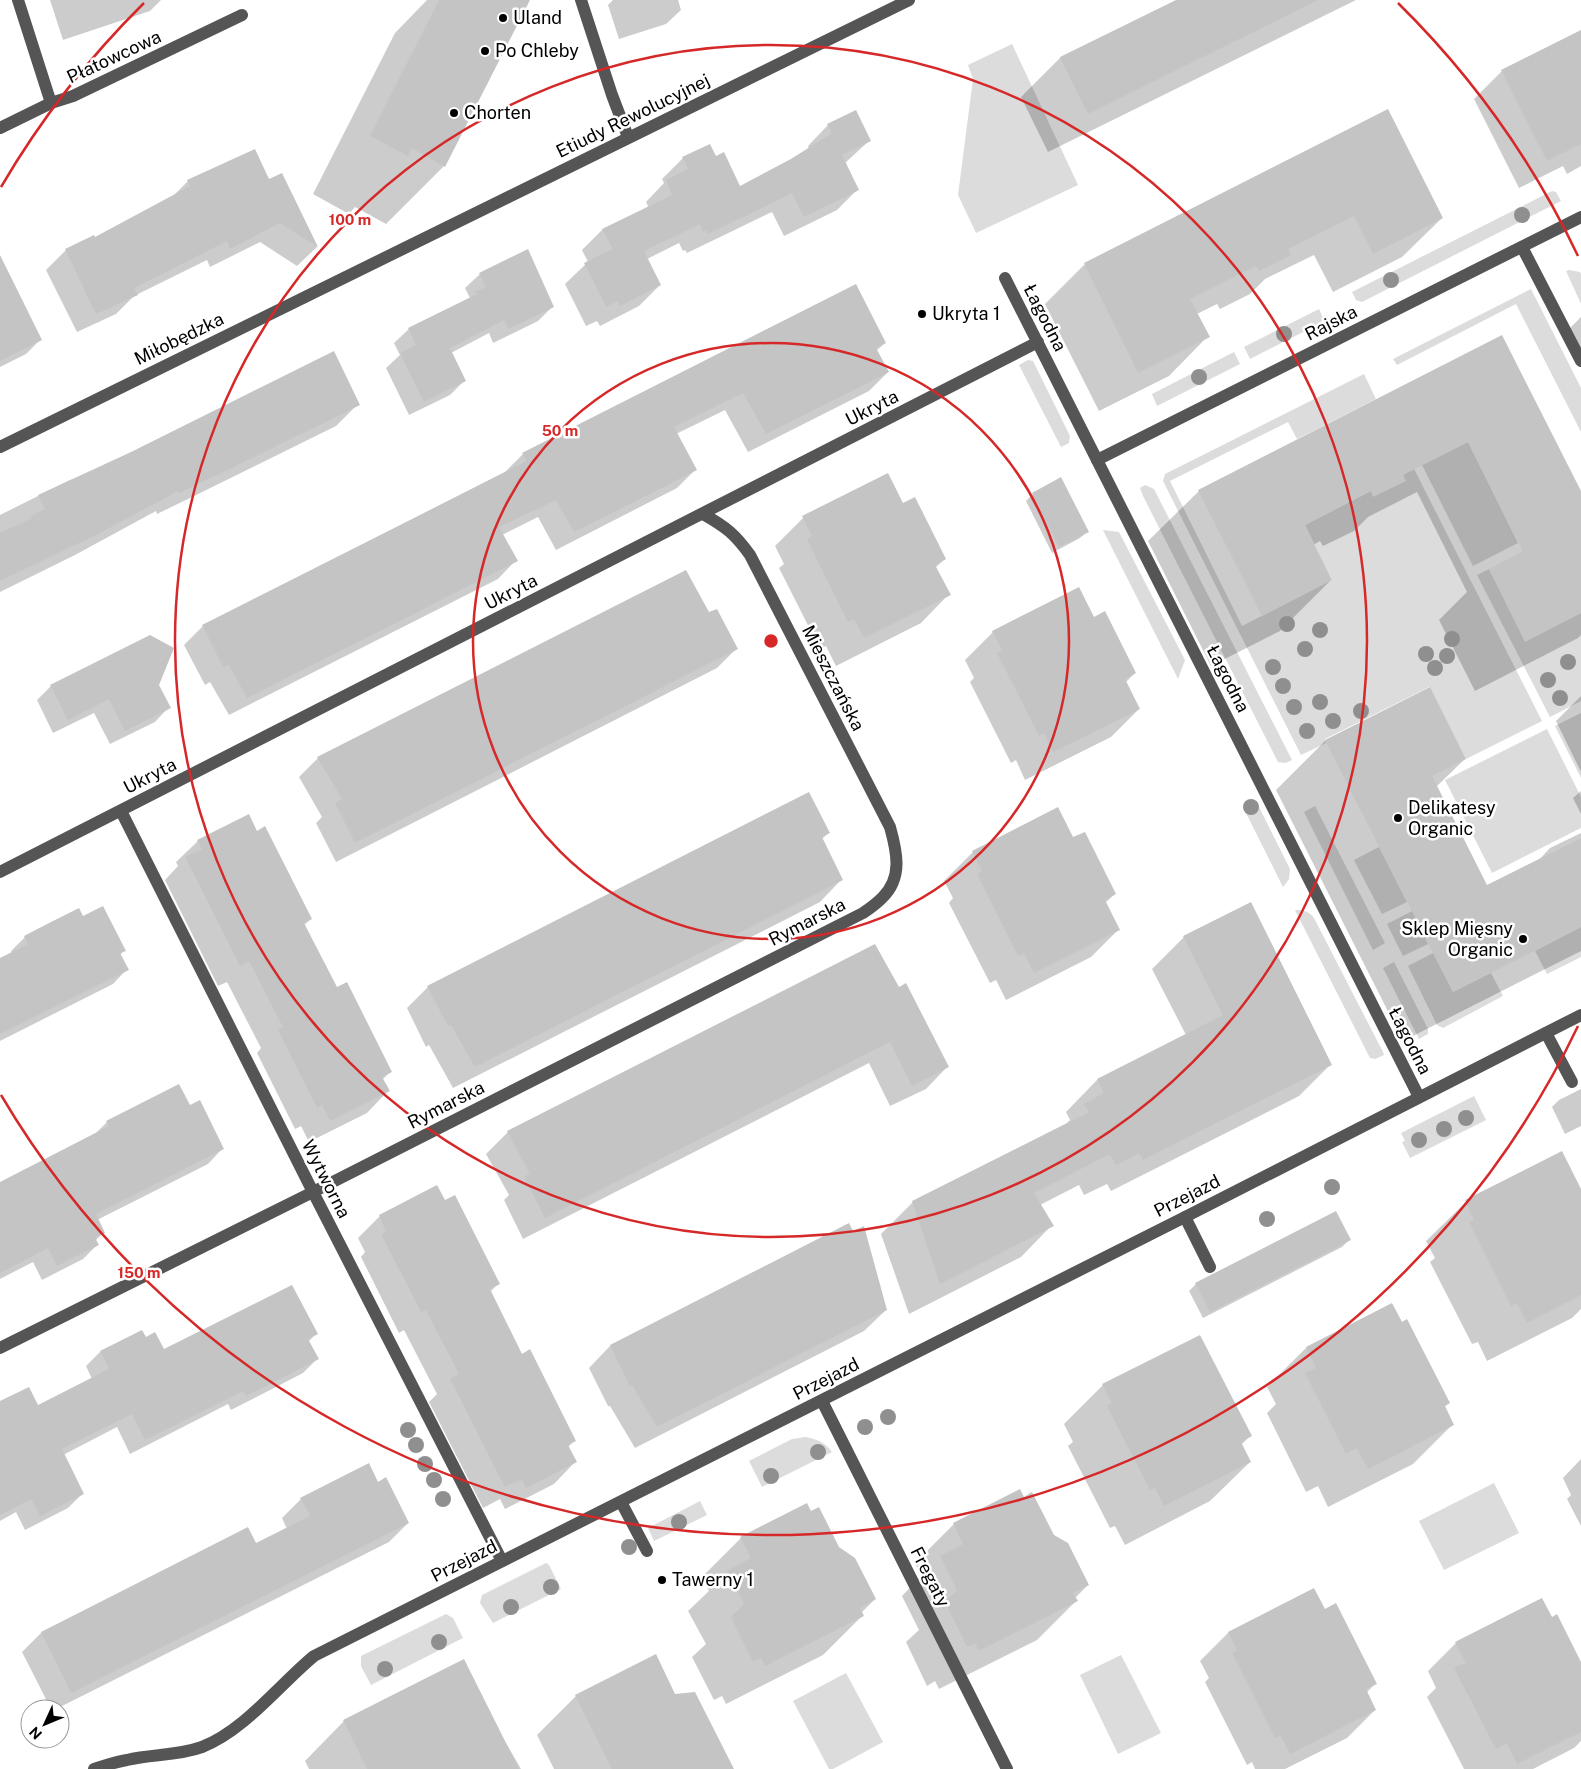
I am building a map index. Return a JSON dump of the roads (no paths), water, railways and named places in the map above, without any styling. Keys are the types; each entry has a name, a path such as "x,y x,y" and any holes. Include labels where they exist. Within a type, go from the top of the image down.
{"street":[{"path":"18,0 51,103"},
{"path":"581,0 612,96 628,137"},
{"name":"Etiudy Rewolucyjnej","path":"373,263 909,0"},
{"name":"Płatowcowa","path":"0,128 51,103 73,96 242,15"},
{"name":"Rajska","path":"1097,460 1581,217"},
{"path":"1522,247 1581,361"},
{"name":"Miłobędzka","path":"0,446 373,263"},
{"name":"Łagodna","path":"1005,278 1419,1097"},
{"name":"Ukryta","path":"0,872 1038,342"},
{"name":"Mieszczańska","path":"703,514 724,526 739,538 750,555 890,827 898,853 895,877"},
{"name":"Wytworna","path":"121,811 502,1561"},
{"name":"Rymarska","path":"0,1348 863,914 883,897 895,877"},
{"name":"Przejazd","path":"94,1769 127,1760 174,1755 210,1743 240,1724 314,1656 1581,1015"},
{"path":"1546,1032 1572,1082"},
{"path":"1185,1217 1210,1267"},
{"name":"Fregaty","path":"822,1400 1007,1769"},
{"path":"621,1502 646,1552"}],"place":[{"name":"Uland","path":"503,18"},
{"name":"Po Chleby","path":"485,51"},
{"name":"Chorten","path":"454,113"},
{"name":"Ukryta 1","path":"922,314"},
{"name":"Delikatesy Organic","path":"1398,818"},
{"name":"Sklep Mięsny Organic","path":"1523,939"},
{"name":"Tawerny 1","path":"662,1580"}]}
